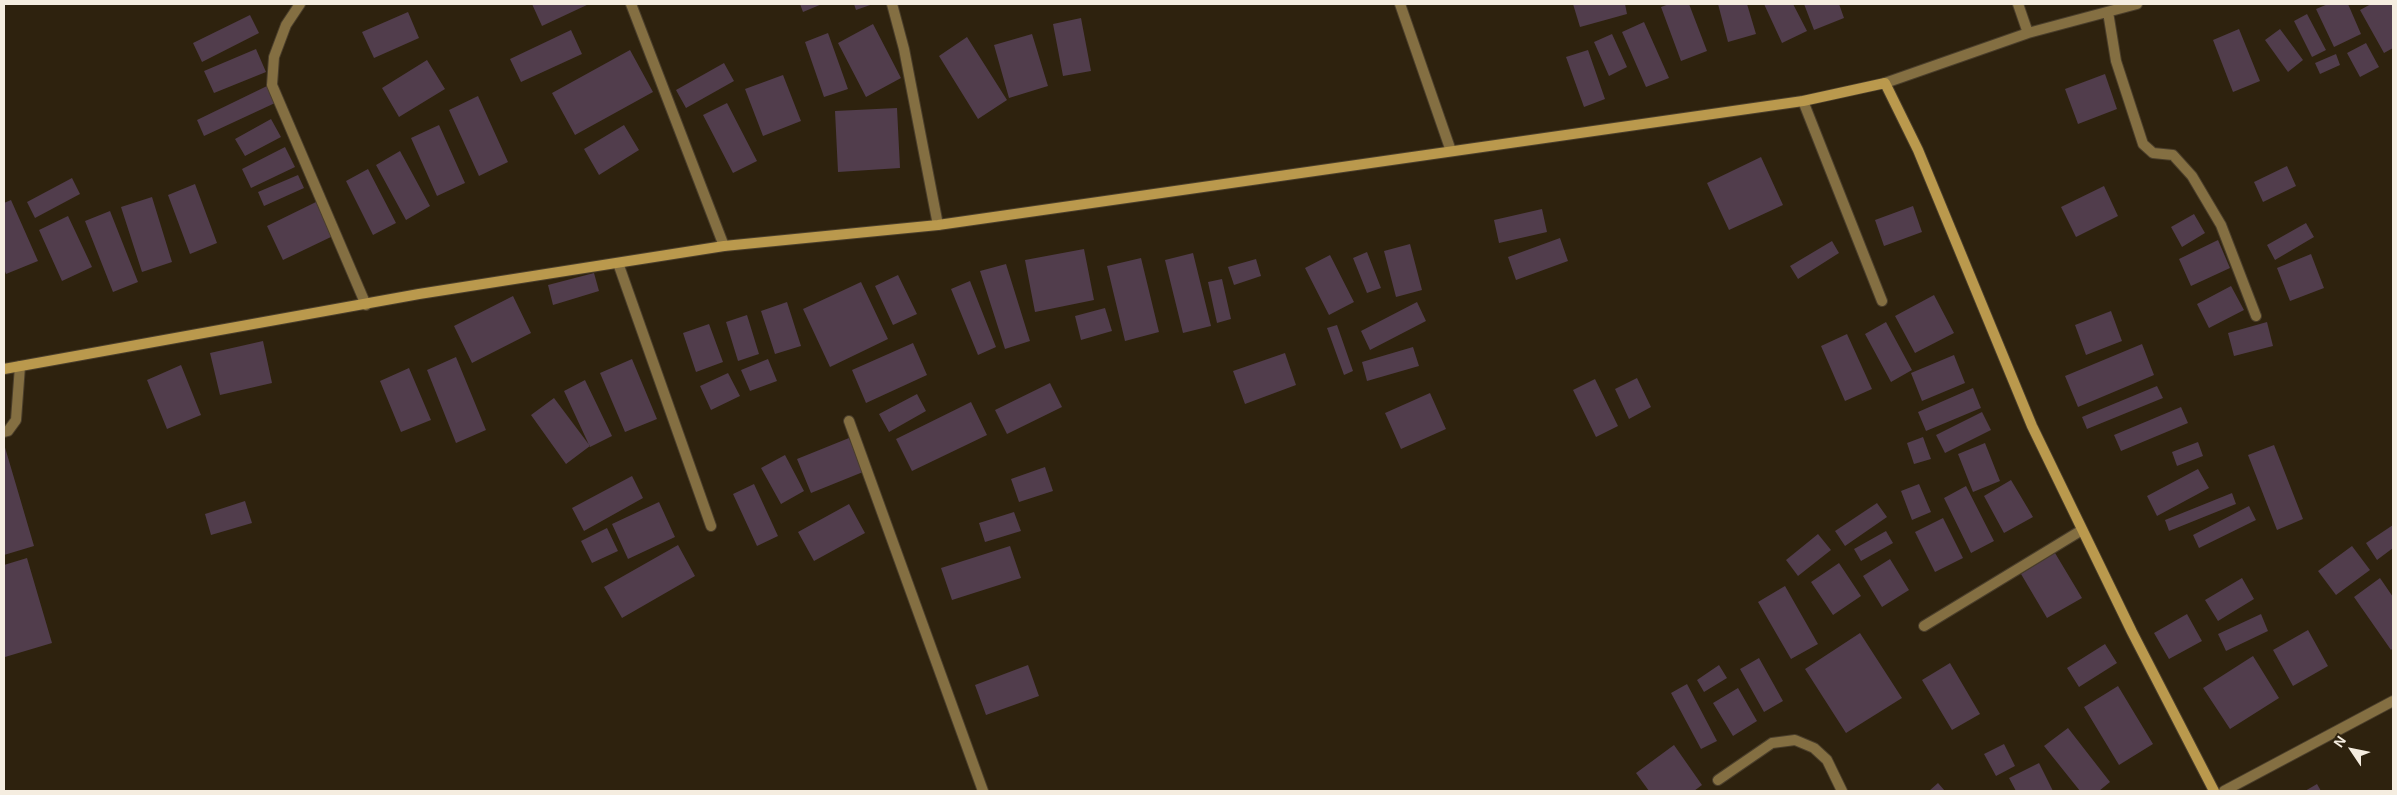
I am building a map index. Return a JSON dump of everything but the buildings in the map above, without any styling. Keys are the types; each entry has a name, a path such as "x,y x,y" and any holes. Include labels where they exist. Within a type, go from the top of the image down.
{"street":[{"path":"300,4 286,24 274,57 272,86 366,305"},
{"path":"631,4 724,246"},
{"path":"892,4 904,49 938,225"},
{"path":"1400,4 1452,151"},
{"path":"2018,4 2028,33"},
{"path":"4,369 419,294 724,246 938,225 1803,101 1885,83 2028,33 2137,4"},
{"path":"2108,12 2116,61 2143,144 2153,153 2173,156 2182,163 2192,176 2221,225 2256,316"},
{"path":"1885,83 1918,150 2032,426 2132,632 2214,791"},
{"path":"1803,101 1882,301"},
{"path":"618,263 710,526"},
{"path":"4,432 8,431 16,420 20,366"},
{"path":"849,421 983,791"},
{"path":"1924,626 2082,530"},
{"path":"2224,791 2393,700"},
{"path":"1718,780 1772,744 1795,740 1814,748 1827,760 1842,791"}]}
